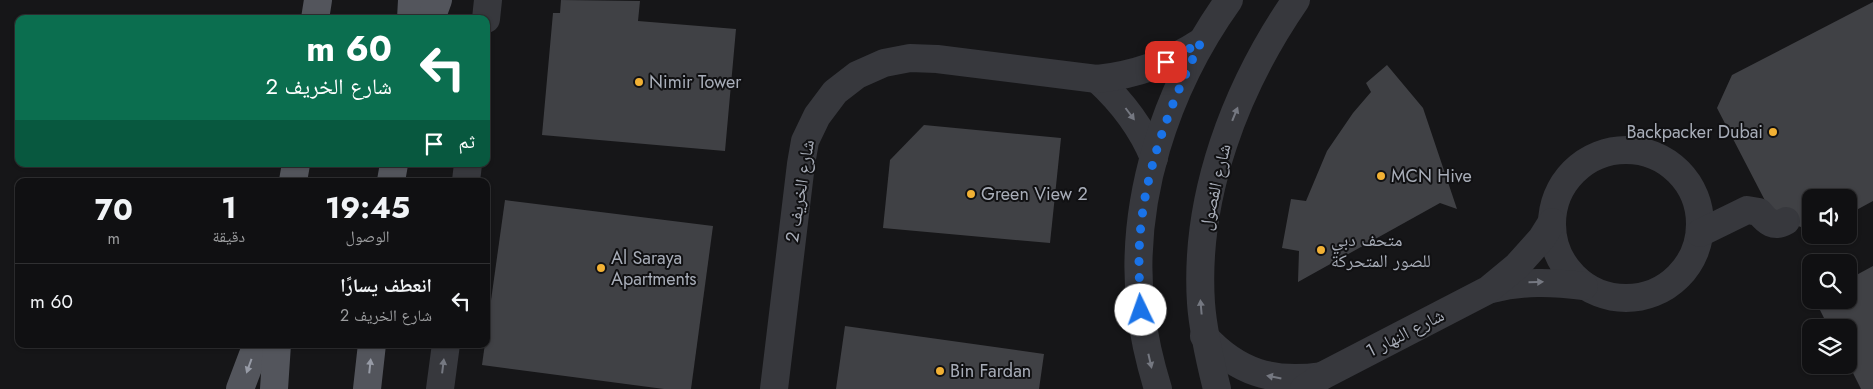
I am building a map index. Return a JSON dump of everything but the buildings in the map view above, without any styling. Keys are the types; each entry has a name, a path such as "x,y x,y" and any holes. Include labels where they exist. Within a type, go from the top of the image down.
{"main road":[{"path":"316,15 318,0"},
{"path":"411,15 412,0"},
{"path":"432,15 438,0"},
{"path":"240,389 255,348"},
{"path":"274,389 277,348"},
{"path":"367,389 372,348"}],"street":[{"path":"486,15 488,0"},
{"name":"شارع الفصول","path":"1217,389 1204,336 1201,303 1200,268 1206,217 1217,166 1234,116 1255,68 1296,0"},
{"path":"1158,389 1149,360 1141,310 1139,260 1143,210 1154,158 1170,110 1201,42 1221,5"},
{"name":"شارع الخريف 2","path":"774,389 791,237 805,141 817,116 835,92 857,75 884,63 910,58 937,59 1097,78 1147,69 1184,53 1201,42"},
{"path":"1097,78 1131,114 1148,142 1154,158"},
{"path":"1630,150 1647,152 1659,157 1680,172 1698,202 1701,220 1700,233 1694,254 1685,269 1673,282 1658,292 1642,297 1624,299 1606,296 1584,286 1570,274 1559,258 1553,240 1552,222 1555,203 1560,191 1569,176 1581,164 1596,156 1612,151 1630,150"},
{"path":"1700,233 1746,210 1759,212 1773,224 1786,221"},
{"name":"شارع النهار 1","path":"1204,336 1219,352 1237,365 1257,373 1278,378 1313,382 1488,290 1517,266 1542,238 1552,222"},
{"name":"شارع النهار 1","path":"1488,290 1526,283 1546,282 1584,286"},
{"path":"440,389 445,348"}],"place":[{"name":"Nimir Tower","path":"639,82"},
{"name":"Backpacker Dubai","path":"1773,132"},
{"name":"MCN Hive","path":"1381,176"},
{"name":"Green View 2","path":"971,194"},
{"name":"متحف دبي للصور المتحركة","path":"1321,250"},
{"name":"Al Saraya Apartments","path":"601,268"},
{"name":"Bin Fardan","path":"940,371"}],"route":[{"path":"1141,310 1139,260 1143,210 1154,158 1166,118 1201,42 1166,62"}]}
